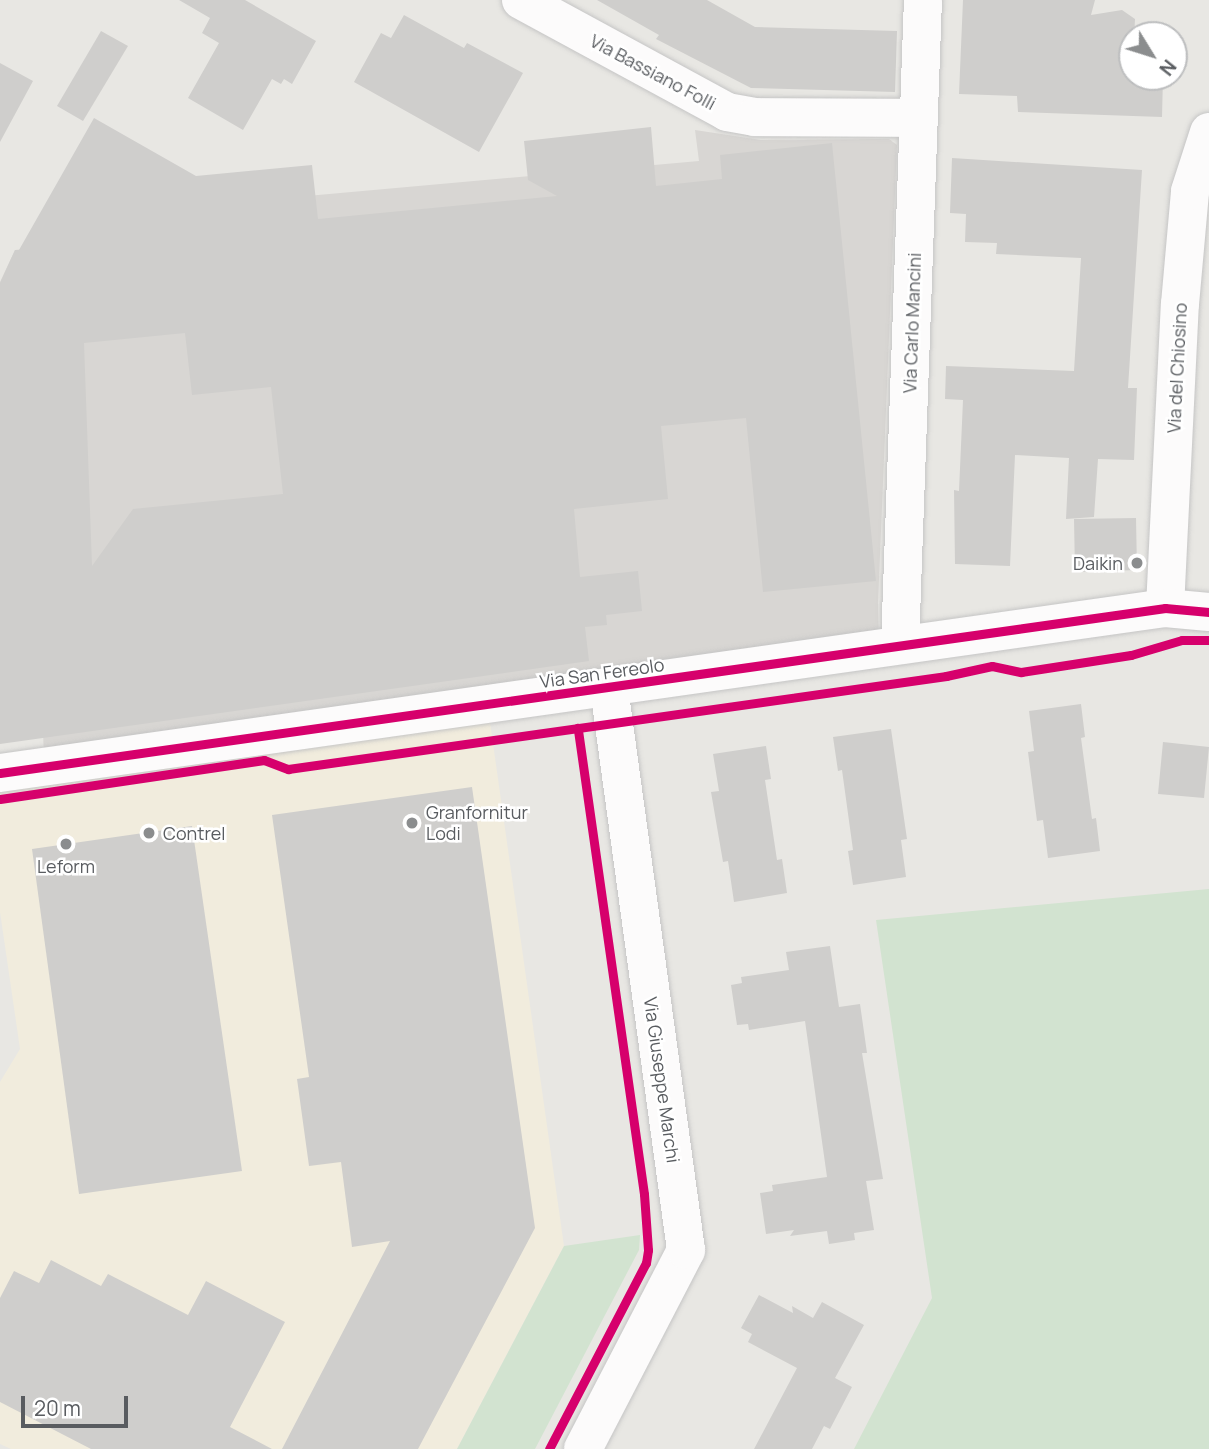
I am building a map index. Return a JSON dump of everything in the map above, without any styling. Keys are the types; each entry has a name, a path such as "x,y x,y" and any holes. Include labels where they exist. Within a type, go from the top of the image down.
{"street":[{"name":"Via Bassiano Folli","path":"521,0 727,112 754,117 919,118"},
{"name":"Via Carlo Mancini","path":"900,645 923,0"},
{"name":"Via del Chiosino","path":"1164,608 1180,304 1190,191 1209,132"},
{"name":"Via San Fereolo","path":"0,773 1164,608 1209,612"},
{"name":"Via Giuseppe Marchi","path":"583,1449 686,1250 609,688"}],"shaded area":[{"path":"695,130 761,140 889,139 897,145 878,603 879,645 44,762 41,663 0,666 0,282 15,250 62,245 194,206 699,161"},
{"path":"488,708 564,1246 457,1449 11,1449 0,1444 0,1082 20,1049 0,912 0,776"}],"green space":[{"path":"1209,889 1209,1449 854,1449 932,1298 876,920"},
{"path":"640,1235 639,1250 535,1449 457,1449 564,1246"}],"building":[{"path":"179,0 245,0 316,41 292,84 284,79 281,84 272,79 243,130 188,98 219,43 202,33 210,18"},
{"path":"597,0 707,0 755,27 897,31 895,92 751,88 656,39 659,35"},
{"path":"963,0 1095,0 1091,15 1122,10 1135,19 1118,21 1118,91 1163,91 1162,117 1018,112 1017,96 959,94"},
{"path":"404,15 464,48 467,43 523,73 479,152 354,82 381,33 391,38"},
{"path":"101,31 128,46 83,121 57,106"},
{"path":"0,63 33,81 0,142"},
{"path":"94,118 196,176 312,165 318,219 557,196 528,180 524,141 651,127 656,186 722,179 720,155 832,143 876,581 763,592 746,418 661,426 668,499 574,509 580,577 638,571 642,611 606,615 607,625 585,627 589,661 0,744 0,283 15,250 19,250","holes":["185,333 192,395 271,387 283,494 133,509 92,566 84,343"]},
{"path":"952,158 1142,170 1128,388 1137,388 1134,460 1098,459 1094,517 1066,519 1069,458 1015,455 1010,566 955,564 954,490 959,491 963,400 945,399 946,366 1074,371 1081,258 996,254 997,243 965,242 966,214 950,213"},
{"path":"1136,518 1137,570 1075,572 1074,519"},
{"path":"1081,704 1085,737 1081,738 1092,819 1096,818 1100,851 1048,858 1043,820 1037,821 1028,752 1034,751 1029,711"},
{"path":"891,729 907,839 901,840 906,877 853,885 848,851 853,850 842,770 838,771 833,737"},
{"path":"1163,742 1209,747 1204,798 1158,794"},
{"path":"766,746 771,779 765,780 777,860 782,859 787,893 734,902 728,861 723,862 711,792 719,791 713,754"},
{"path":"472,787 535,1228 418,1449 282,1449 390,1241 352,1247 341,1162 309,1166 297,1079 309,1077 272,815"},
{"path":"192,826 242,1171 79,1194 32,849"},
{"path":"830,946 839,1007 860,1004 867,1053 862,1053 883,1179 866,1181 874,1230 854,1233 855,1240 829,1244 827,1231 790,1236 794,1230 766,1234 760,1193 773,1191 772,1185 827,1177 805,1021 749,1030 748,1024 737,1025 731,985 742,983 741,977 789,970 786,952"},
{"path":"51,1260 101,1286 108,1274 188,1315 206,1281 285,1322 230,1427 272,1449 91,1449 0,1402 0,1298 14,1271 39,1283"},
{"path":"759,1295 793,1313 792,1306 813,1318 822,1302 864,1325 835,1378 852,1387 830,1429 824,1426 812,1449 754,1449 797,1368 748,1342 752,1334 741,1328"}],"cycle path":[{"path":"0,773 1165,608 1209,612"},
{"path":"0,799 264,760 288,769 946,676 992,666 1021,672 1131,655 1182,640 1209,640"},
{"path":"549,1449 646,1263 648,1250 644,1194 578,728"}],"place":[{"name":"Daikin","path":"1137,563"},
{"name":"Granfornitur Lodi","path":"412,823"},
{"name":"Contrel","path":"149,833"},
{"name":"Leform","path":"66,844"}]}
